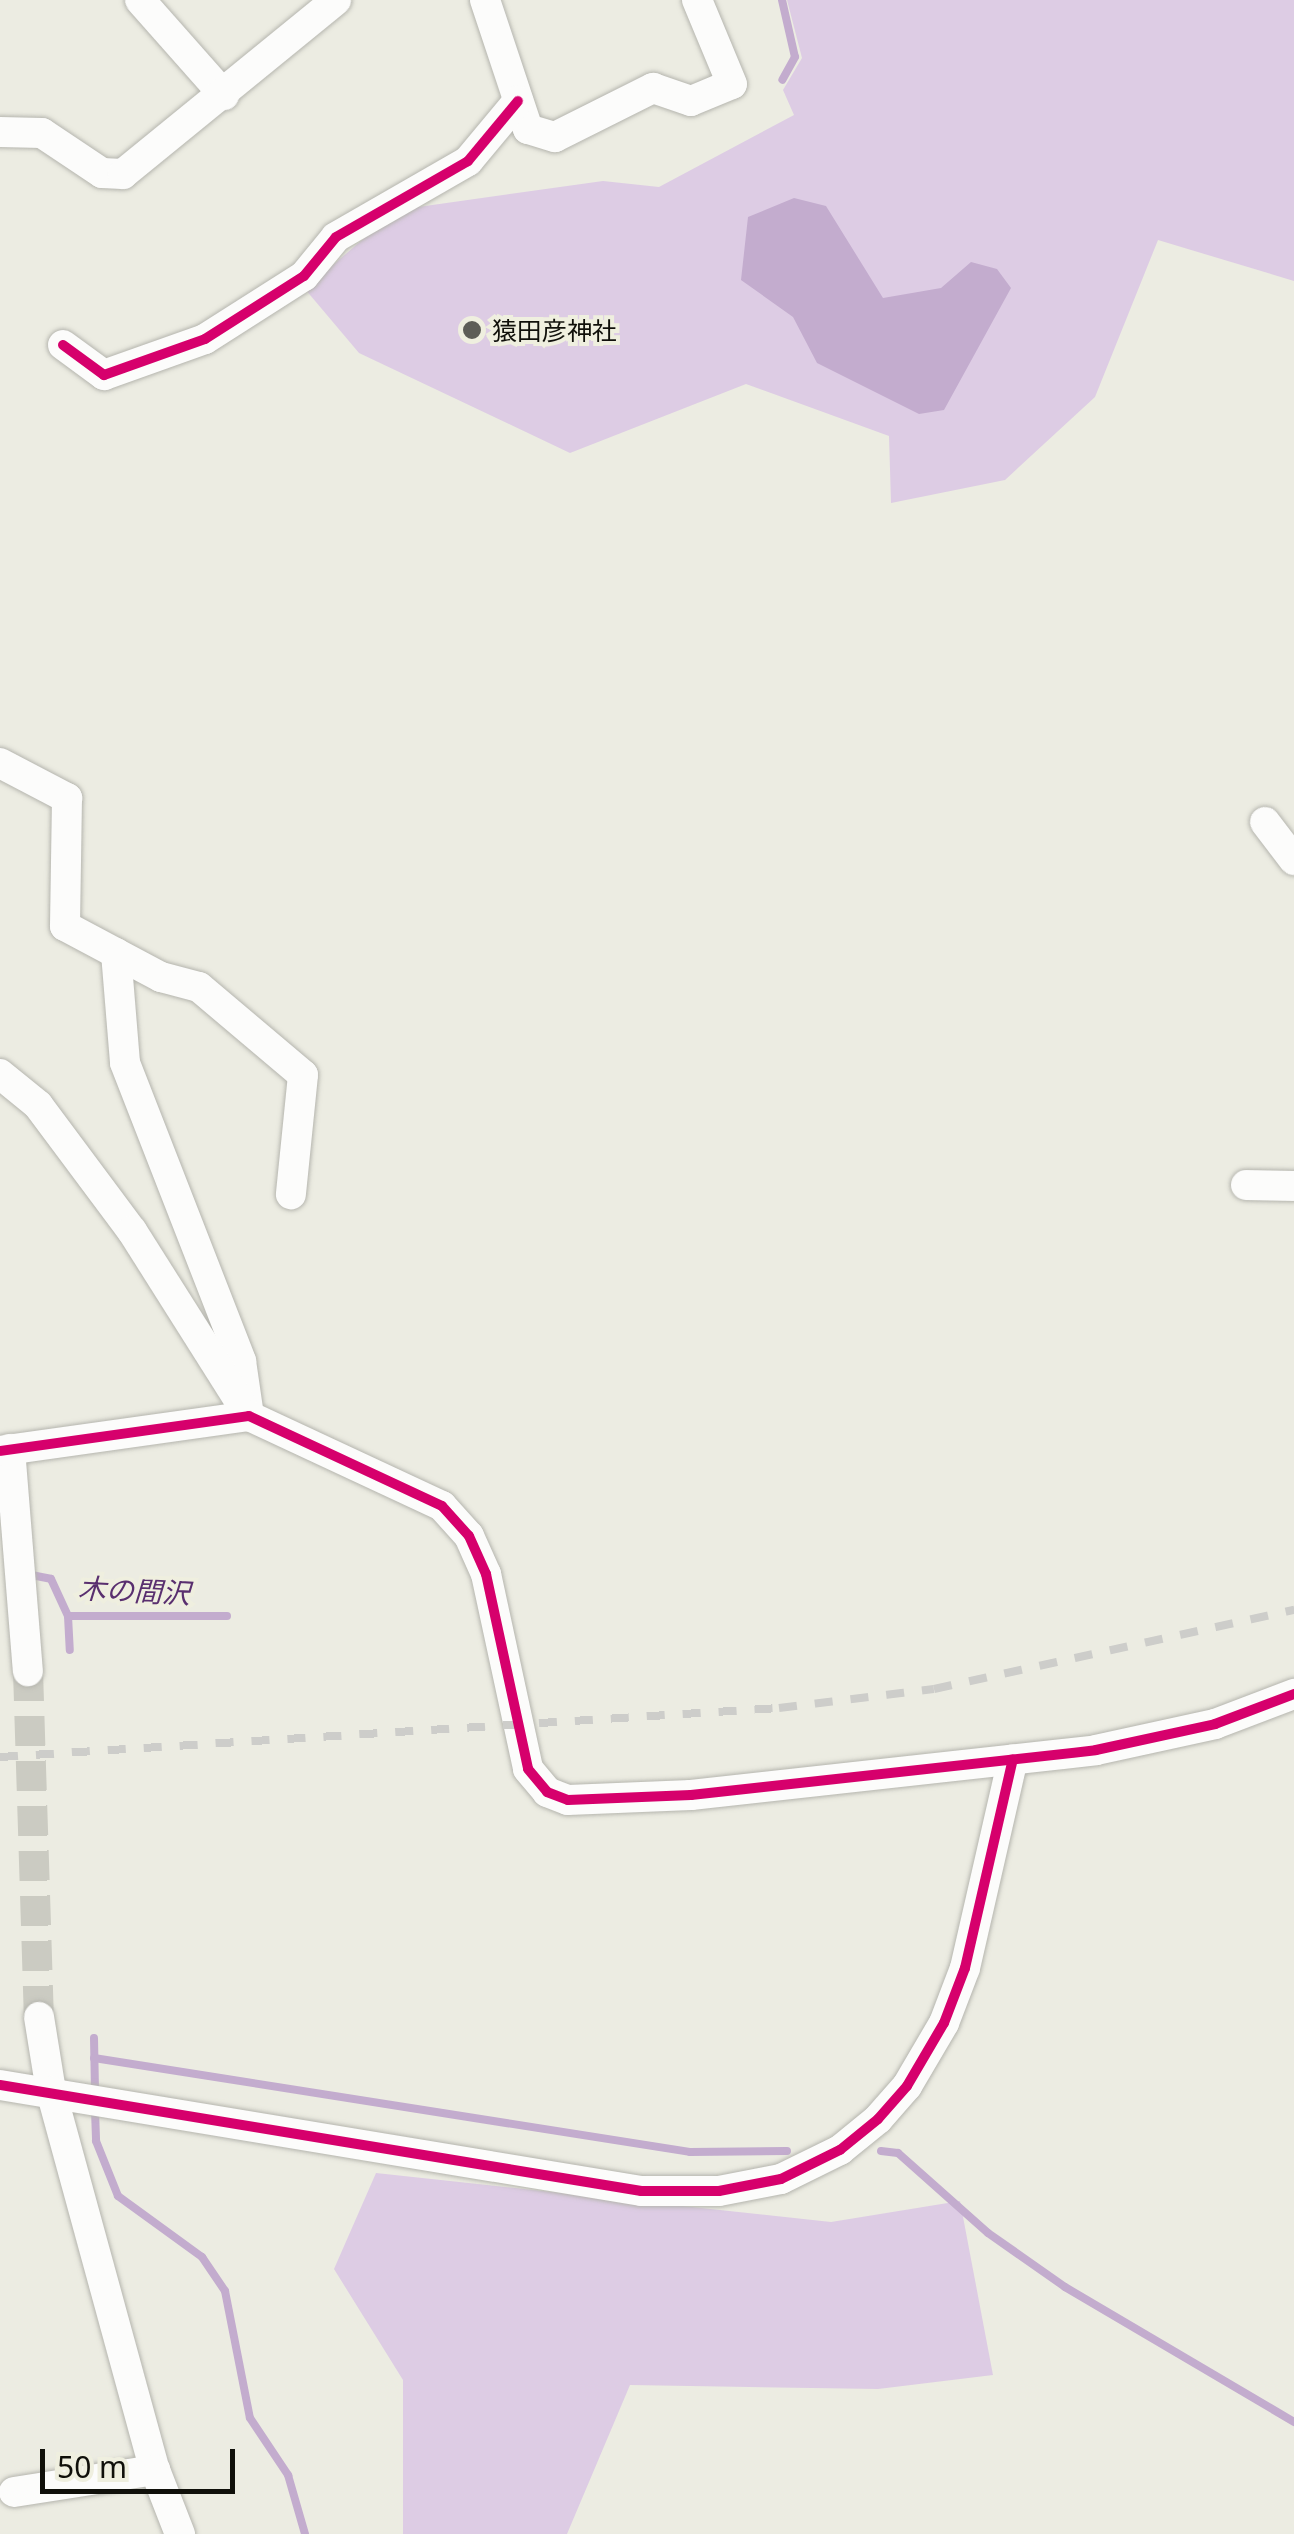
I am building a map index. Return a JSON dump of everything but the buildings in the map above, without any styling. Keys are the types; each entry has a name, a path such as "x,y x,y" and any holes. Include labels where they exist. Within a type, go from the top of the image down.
{"street":[{"path":"140,0 224,95"},
{"path":"0,132 42,133 102,173 124,174 336,0"},
{"path":"485,0 528,129 555,137 653,88 691,100 732,84 697,0"},
{"path":"63,345 104,375 206,339 304,276 336,238 468,161 518,101"},
{"path":"0,763 67,798 65,926 161,977 198,986 303,1075 291,1194"},
{"path":"1265,822 1294,860"},
{"path":"116,953 125,1062 241,1361 248,1416"},
{"path":"0,1074 38,1105 132,1231 248,1416"},
{"path":"1246,1185 1294,1186"},
{"path":"28,1671 19,1555 5,1450 248,1416 408,1486 459,1522 495,1602 519,1748 547,1792 568,1800 636,1799 1096,1750 1215,1724 1294,1694"},
{"path":"0,2086 641,2191 719,2192 780,2179 840,2150 878,2119 907,2086 944,2023 966,1968 1013,1759"},
{"path":"39,2017 64,2094 155,2470 180,2534"},
{"path":"14,2492 155,2470"}],"shaded area":[{"path":"787,0 1294,0 1294,281 1158,240 1095,397 1005,480 891,503 889,436 746,384 570,453 359,353 305,289 397,210 603,181 659,187 794,115 783,90 802,58"},
{"path":"794,198 826,206 883,298 941,288 971,262 997,269 1011,288 944,410 919,414 817,363 793,317 741,280 748,217"},
{"path":"376,2173 831,2222 960,2201 993,2375 878,2389 630,2385 567,2534 403,2534 403,2380 334,2269"}],"waterway":[{"path":"782,0 795,57 782,80"},
{"name":"木の間沢","path":"26,1574 51,1579 68,1616 227,1616"},
{"path":"68,1616 70,1650"},
{"path":"94,2038 95,2091"},
{"path":"94,2058 690,2152 787,2151"},
{"path":"95,2110 96,2141 118,2196 202,2257 225,2291 250,2418 288,2475 305,2534"},
{"path":"881,2151 898,2153 988,2233 1065,2287 1294,2422"}],"tunnel":[{"path":"28,1671 39,2017"}],"railway":[{"path":"0,1757 779,1708 934,1689 1294,1610"}],"cycle path":[{"path":"63,345 104,375 205,339 304,276 336,237 468,161 518,101"},
{"path":"0,1451 249,1416 442,1506 469,1536 486,1574 528,1769 547,1792 568,1800 691,1795 1096,1750 1215,1724 1294,1694"},
{"path":"0,2085 641,2191 719,2191 781,2179 840,2150 878,2119 907,2086 944,2023 965,1968 1013,1759"}],"place":[{"name":"猿田彦神社","path":"472,330"}]}
